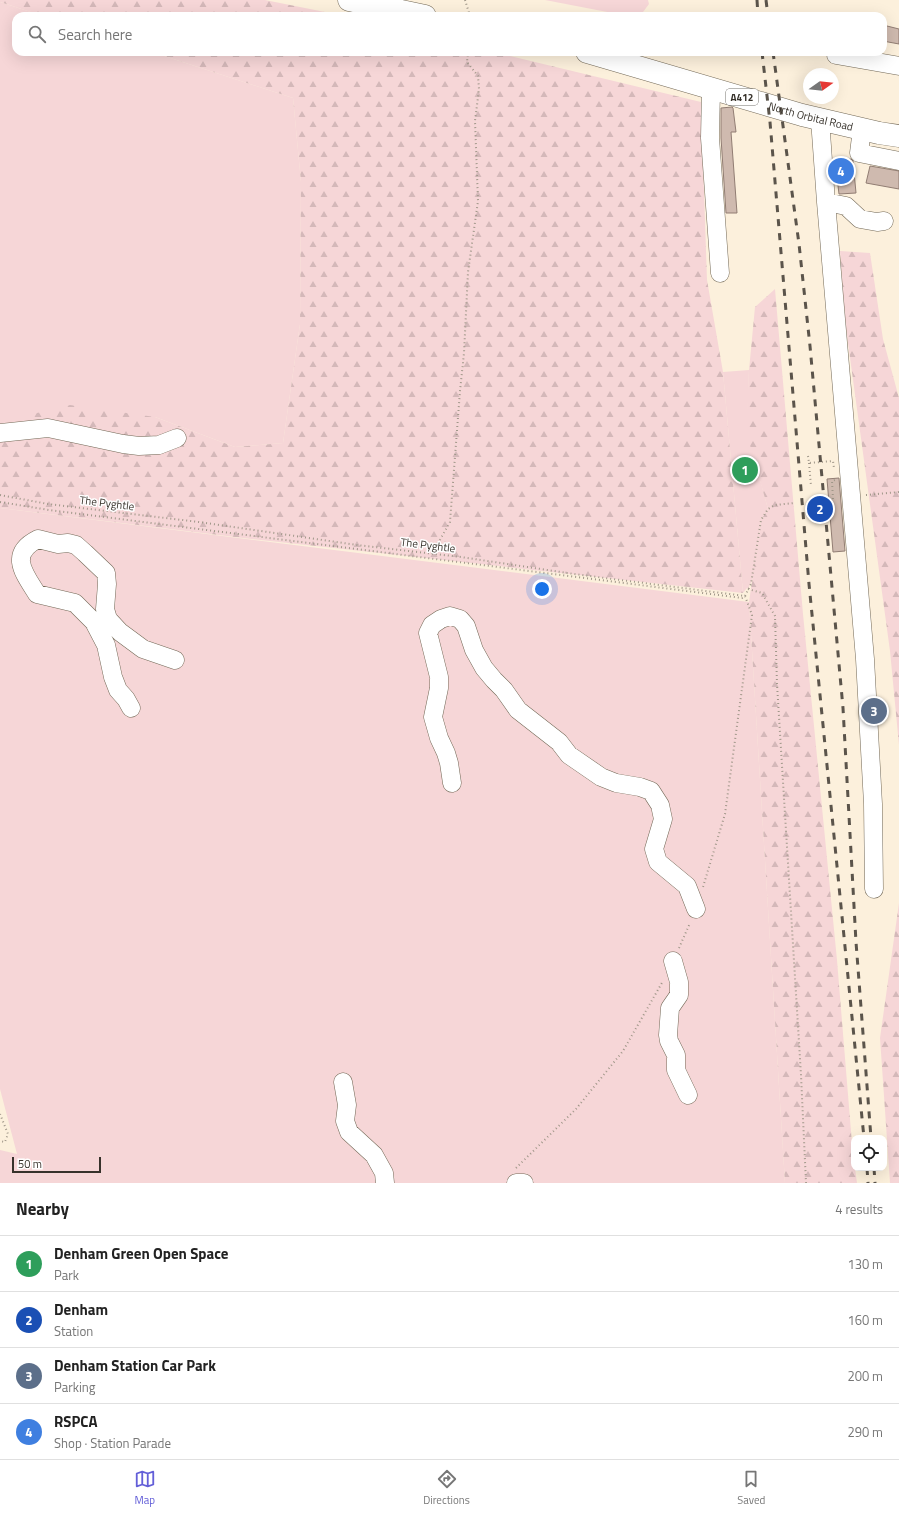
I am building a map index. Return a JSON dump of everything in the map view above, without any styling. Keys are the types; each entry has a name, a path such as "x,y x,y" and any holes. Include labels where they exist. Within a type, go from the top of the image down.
{"main road":[{"path":"349,0 406,12"},
{"name":"North Orbital Road","path":"600,56 711,89 820,119 899,136"}],"street":[{"path":"842,56 899,66"},
{"path":"711,89 710,138 720,272"},
{"path":"820,119 865,659 873,804 874,889"},
{"path":"862,129 859,153 899,162"},
{"path":"826,202 846,206 860,219 877,222 884,221"},
{"path":"0,433 48,428 139,446 159,445 177,438"},
{"path":"131,708 126,699 118,690 113,678 106,645 94,622 75,603 37,594 22,570 20,558 23,549 29,543 38,539 58,544 68,543 76,545 106,573 108,584 105,609 108,619 120,632 143,649 175,660"},
{"path":"452,783 449,763 439,738 433,717 439,677 428,633 432,625 441,619 450,616 460,619 466,626 474,650 484,668 504,690 518,710 531,721 546,730 559,742 569,756 601,777 616,783 640,787 652,791 660,805 663,819 654,849 658,862 687,886 696,909"},
{"path":"673,961 679,982 679,995 670,1008 668,1035 669,1041 676,1055 676,1070 688,1095"},
{"path":"343,1082 347,1105 345,1121 350,1132 376,1159 384,1173 385,1183"}],"path":[{"path":"465,0 469,12"},
{"path":"432,554 450,522 464,353 468,272 478,201 475,121 479,89 478,76 467,62 468,56"},
{"path":"808,456 811,486"},
{"path":"809,463 833,461 834,468"},
{"path":"865,495 899,492"},
{"name":"The Pyghtle","path":"0,495 48,504 199,522 357,545 745,596"},
{"path":"0,502 49,510 431,557 677,590 742,598 745,596"},
{"path":"517,1180 623,1051 665,978 696,909 726,814 752,615 745,596 752,584 761,520 768,509 775,505 794,503"},
{"path":"748,589 762,593 775,616 777,684 801,1075 806,1183"},
{"path":"0,1114 8,1134 5,1142 0,1141"}],"green space":[{"path":"0,0 265,0 325,12 31,12 0,2"},
{"path":"545,0 648,0 649,4 643,12 607,12"},
{"path":"0,2 31,12 12,12 12,56 164,56 293,98 301,182 300,324 283,443 235,447 155,417 0,430"},
{"path":"164,56 511,56 701,102 707,280 723,372 743,593 243,538 0,508 0,430 8,420 70,405 155,417 235,447 283,443 300,324 301,182 293,98"},
{"path":"840,251 870,253 883,339 899,398 899,745 890,651 845,321"},
{"path":"775,289 803,614 837,960 851,1135 851,1171 855,1171 857,1183 785,1183 749,602 761,520 768,509 746,431 749,370 755,307"},
{"path":"749,370 747,431 768,509 761,520 753,578 748,589 747,588 743,593 723,372"},
{"path":"0,508 749,602 785,1183 0,1183 0,1150 17,1154 0,1089"},
{"path":"899,903 899,1183 890,1183 880,1038"}],"building":[{"path":"887,26 899,29 899,44 887,42"},
{"path":"732,107 736,132 731,132 737,213 726,213 721,138 721,108"},
{"path":"851,159 853,161 856,193 839,194 835,161"},
{"path":"870,166 899,171 899,189 866,183"},
{"path":"839,478 845,551 833,552 827,479"}],"railway":[{"path":"757,0 758,12"},
{"path":"766,0 768,12"},
{"path":"762,56 770,122 809,584 864,1135"},
{"path":"774,56 799,244 810,346 843,708 856,942 871,1135"},
{"path":"867,1171 868,1183"},
{"path":"874,1171 875,1183"}],"place":[{"name":"RSPCA","path":"841,171"},
{"name":"Denham Green Open Space","path":"745,470"},
{"name":"Denham","path":"820,509"},
{"name":"Denham Station Car Park","path":"874,711"}]}
